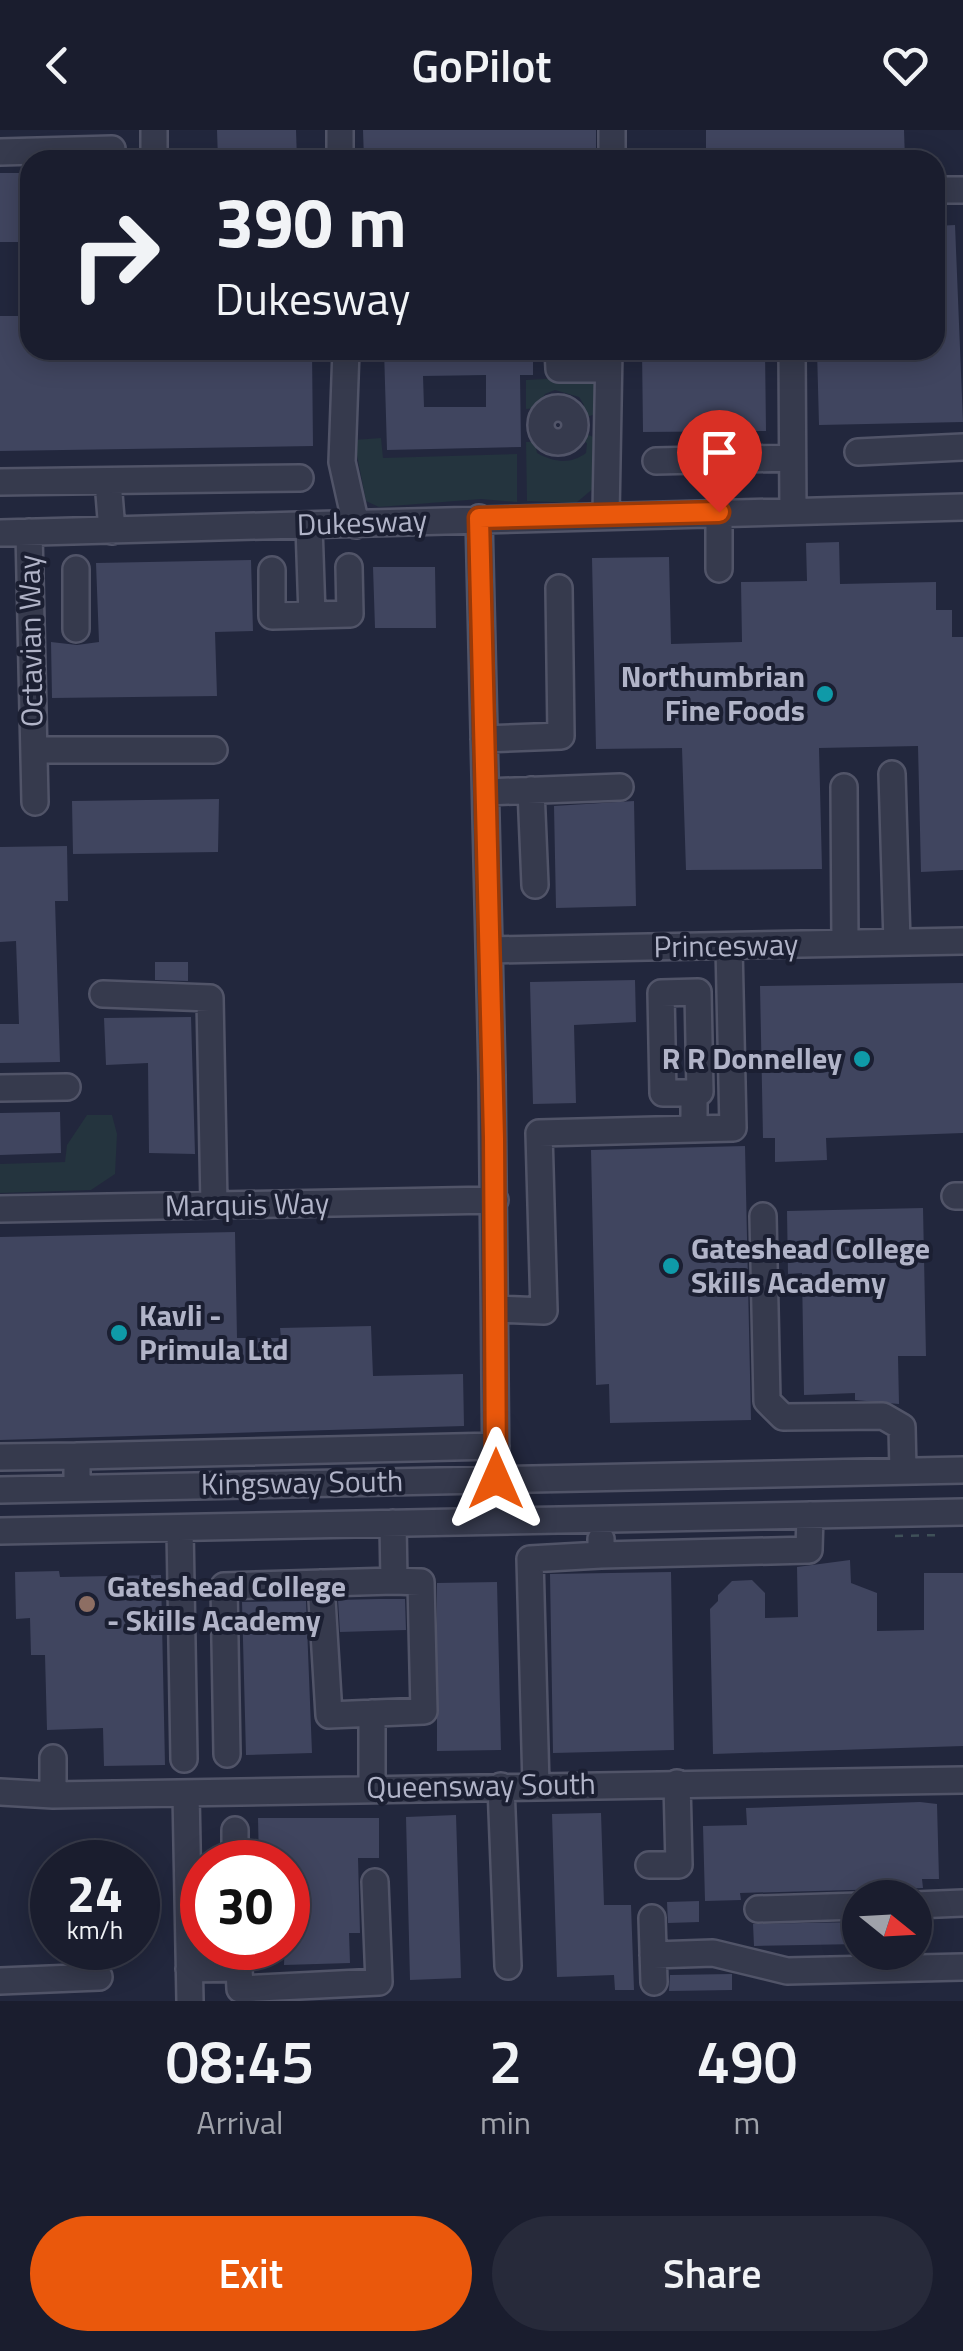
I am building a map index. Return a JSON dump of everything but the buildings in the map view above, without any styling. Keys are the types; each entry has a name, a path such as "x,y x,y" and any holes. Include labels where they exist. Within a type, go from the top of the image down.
{"street":[{"path":"8,145 112,149"},
{"path":"346,360 342,462 356,524"},
{"path":"559,360 559,369 609,360 606,515"},
{"path":"792,360 794,511"},
{"path":"575,428 608,424"},
{"path":"858,452 963,448"},
{"path":"656,460 792,458"},
{"path":"0,482 300,478"},
{"path":"108,481 112,531"},
{"name":"Dukesway","path":"0,533 963,507"},
{"path":"719,512 719,569"},
{"path":"479,518 490,950 496,1479"},
{"path":"309,526 312,614"},
{"name":"Octavian Way","path":"28,532 35,802"},
{"path":"272,570 272,616 350,614 350,567"},
{"path":"32,614 76,622 76,569"},
{"path":"484,739 561,736 559,588"},
{"name":"Octavian Way","path":"34,750 214,750"},
{"path":"892,774 897,942"},
{"path":"844,787 845,943"},
{"path":"486,792 620,788"},
{"path":"531,790 535,885"},
{"name":"Princesway","path":"490,950 963,941"},
{"path":"495,1309 544,1311 539,1133 733,1128 729,946"},
{"path":"103,994 210,998 214,1205"},
{"path":"0,1088 66,1087"},
{"path":"694,1093 694,1129"},
{"name":"Marquis Way","path":"0,1209 494,1200"},
{"path":"762,1216 766,1401 782,1418 883,1416 902,1427 903,1471"},
{"path":"0,1457 496,1446"},
{"path":"77,1456 77,1488"},
{"name":"Kingsway South","path":"0,1490 963,1470"},
{"name":"Kingsway South","path":"0,1532 963,1512"},
{"path":"536,1786 530,1559 809,1550 810,1515"},
{"path":"600,1519 601,1555"},
{"path":"393,1524 394,1581"},
{"path":"180,1528 184,1759"},
{"path":"227,1754 224,1586 321,1583 394,1581 421,1582 424,1711 329,1715 321,1583"},
{"path":"372,1713 372,1788"},
{"path":"53,1795 54,1758"},
{"name":"Queensway South","path":"0,1792 53,1795 963,1780"},
{"path":"649,1866 679,1866 677,1783"},
{"path":"500,1786 508,1966"},
{"path":"186,1793 189,1840"},
{"path":"235,1830 235,1840"},
{"path":"239,1970 240,1990 378,1982 374,1882"},
{"path":"932,1905 963,1904"},
{"path":"758,1909 842,1907"},
{"path":"652,1918 654,1982"},
{"path":"653,1955 713,1953 787,1971 963,1967"},
{"path":"189,1970 190,2001"},
{"path":"0,1981 99,1977"}],"shaded area":[{"path":"588,377 595,381 596,414 583,418 577,412 584,405 579,397 555,390 545,394 537,408 526,409 526,380"},
{"path":"581,432 596,438 595,487 576,503 527,501 526,442 535,442 537,453 543,456 568,461 586,453 587,443 577,438"},
{"path":"381,438 383,458 517,454 517,502 481,499 379,507 366,501 354,440"},
{"path":"87,1115 112,1115 117,1134 115,1174 91,1190 0,1193 0,1164 65,1162 67,1145"}],"place":[{"name":"Northumbrian Fine Foods","path":"825,694"},
{"name":"R R Donnelley","path":"862,1059"},
{"name":"Gateshead College Skills Academy","path":"671,1266"},
{"name":"Kavli - Primula Ltd","path":"119,1333"},
{"name":"Gateshead College - Skills Academy","path":"87,1604"}],"route":[{"path":"496,1479 494,1138 479,518 719,512"}]}
